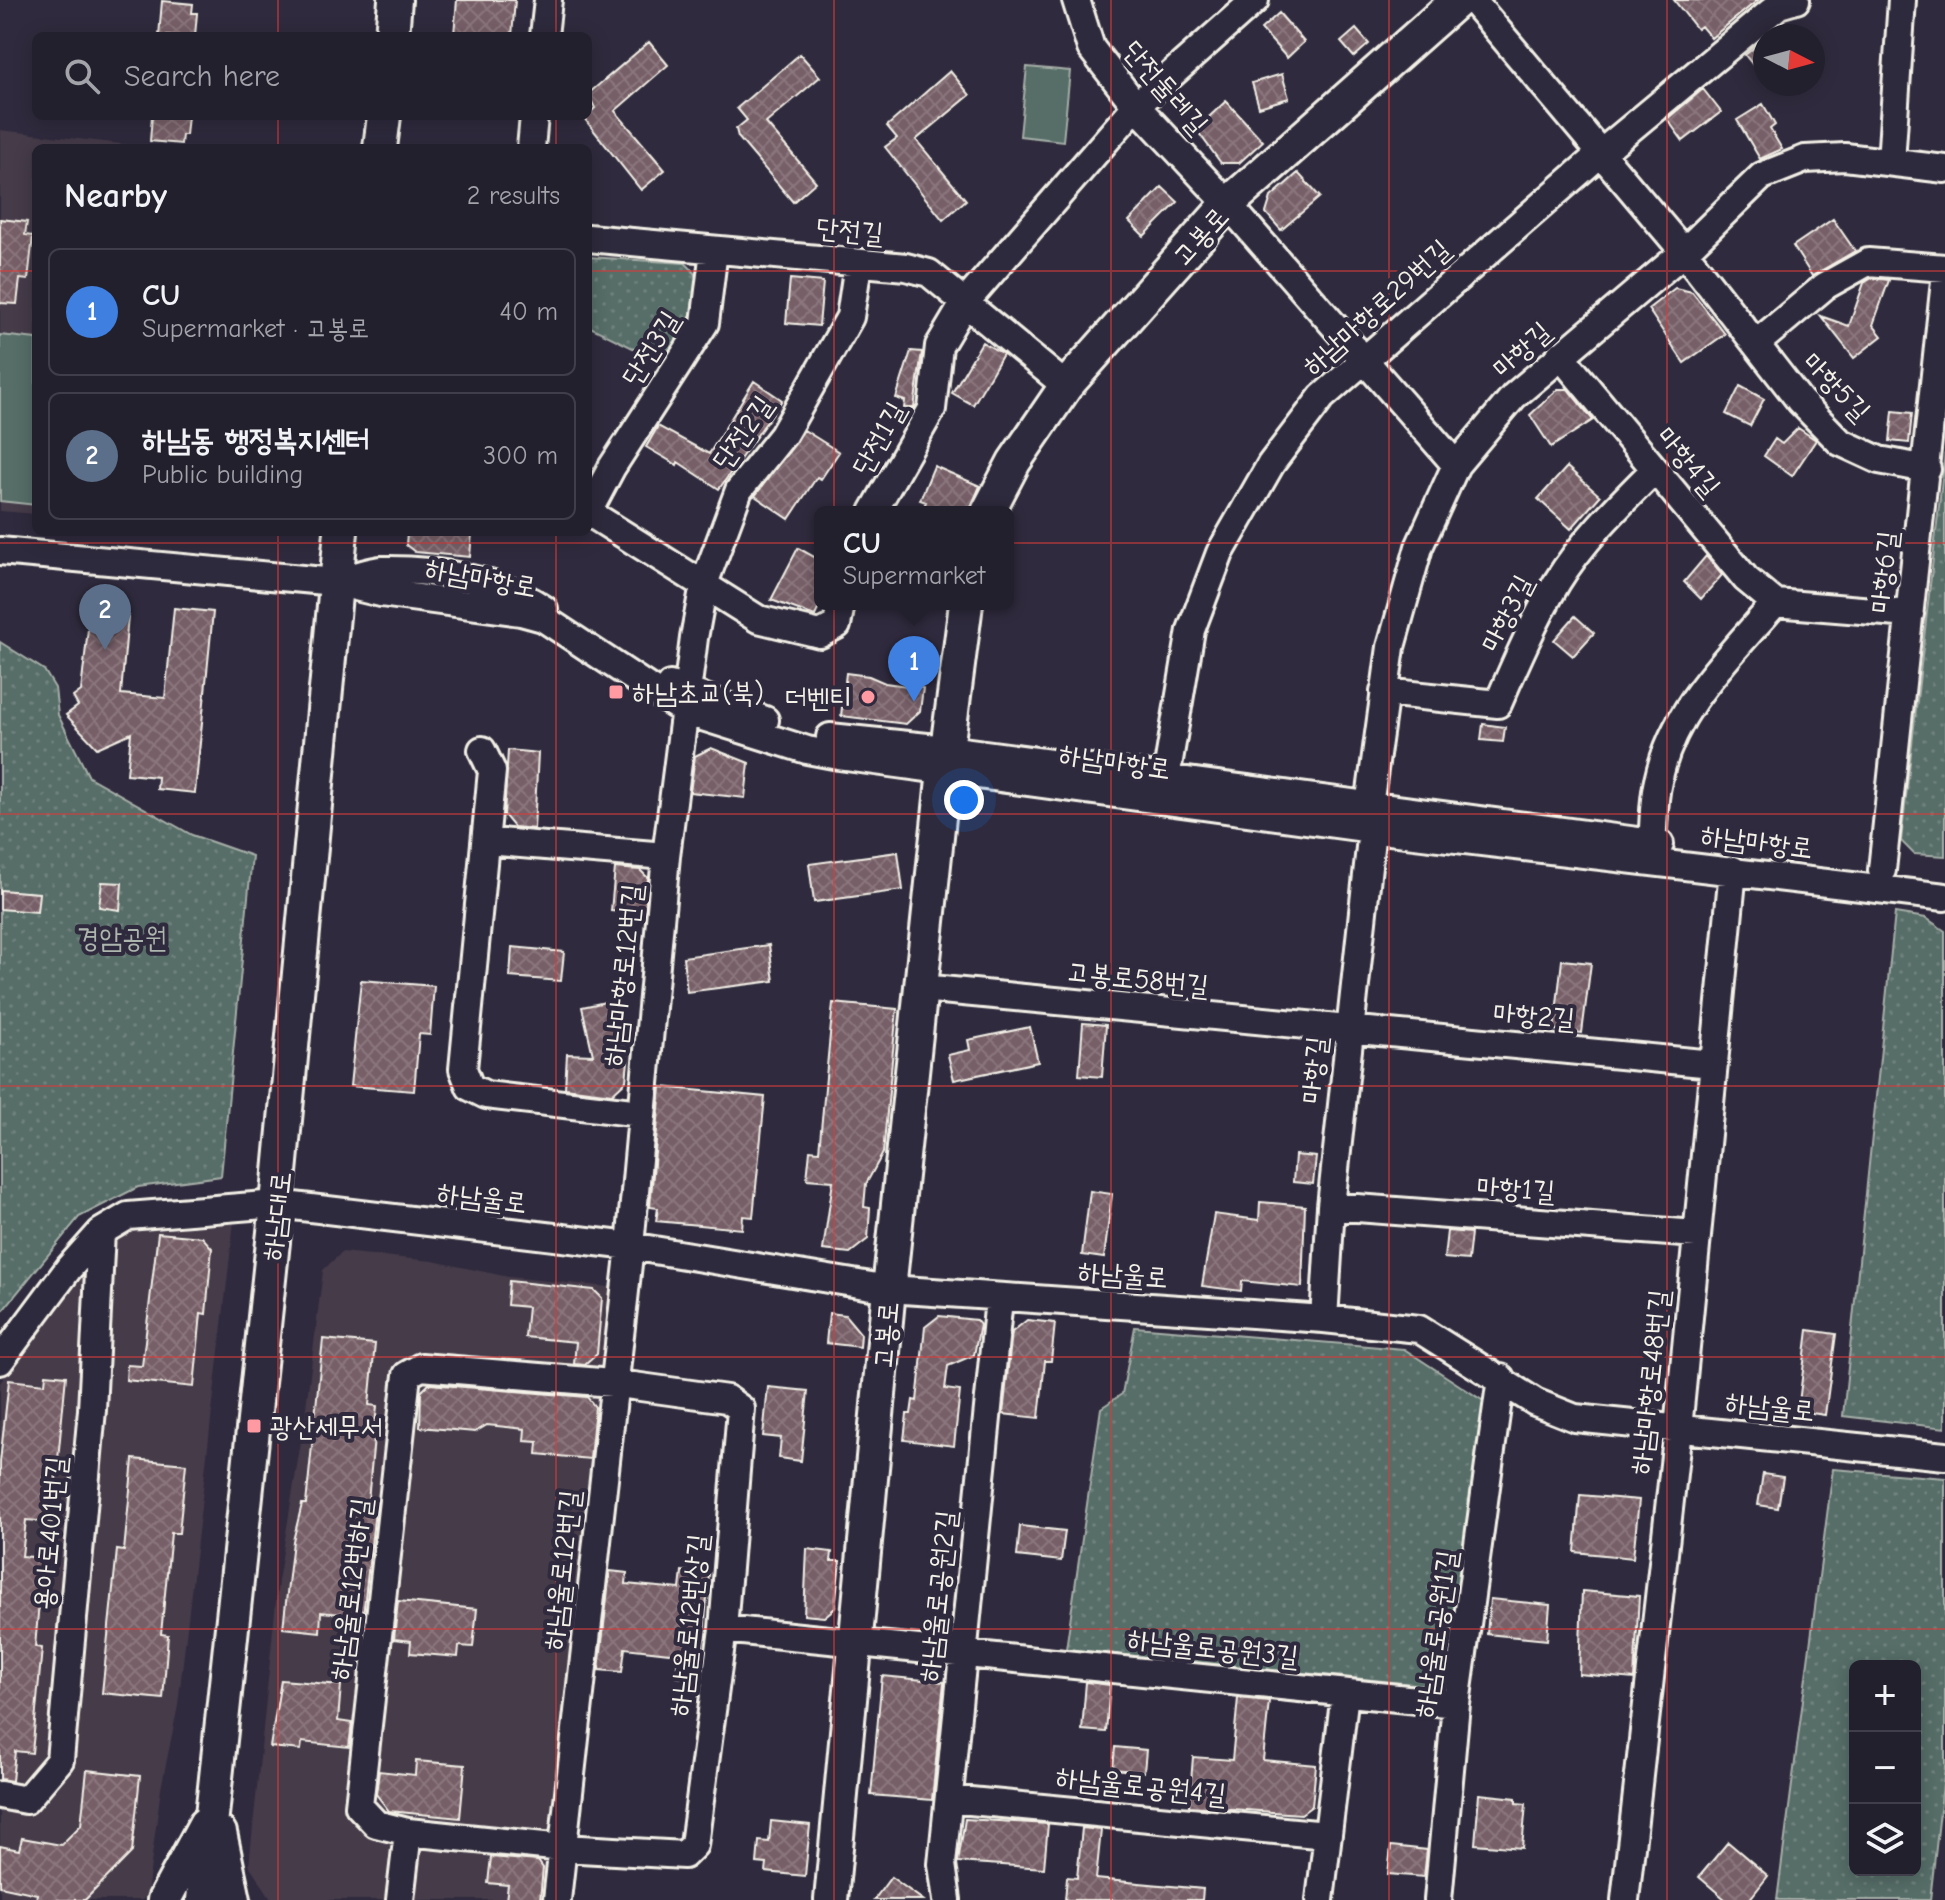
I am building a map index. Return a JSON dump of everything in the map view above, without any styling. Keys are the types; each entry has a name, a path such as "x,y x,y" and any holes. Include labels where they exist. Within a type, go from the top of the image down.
{"main road":[{"path":"392,32 395,0"},
{"name":"고봉로","path":"991,506 1014,462 1066,386 1228,204 1458,0"},
{"path":"380,144 384,120"},
{"name":"하남대로","path":"203,1900 277,1204 341,536"},
{"name":"고봉로","path":"831,1900 858,1641 889,1289 946,759 965,610"},
{"path":"164,1900 214,1808"},
{"path":"214,1808 234,1900"}],"street":[{"path":"544,32 548,0"},
{"name":"단전둘레길","path":"1076,0 1091,48 1136,106 1228,204 1456,465"},
{"name":"단전1길","path":"876,506 932,409 939,346 964,304 1136,106 1255,0"},
{"name":"마항5길","path":"1472,0 1684,252 1800,401 1840,442 1879,460 1927,469"},
{"name":"하남마항로29번길","path":"1166,778 1191,630 1220,553 1271,464 1322,397 1362,358 1601,153 1779,5 1796,0"},
{"path":"1891,162 1894,1"},
{"path":"531,144 534,120"},
{"name":"마항길","path":"1324,1319 1331,1206 1384,692 1402,598 1419,547 1456,465 1514,396 1684,252 1762,176 1805,159 1845,157 1945,169"},
{"name":"단전길","path":"592,238 906,267 929,273 1066,386"},
{"name":"단전3길","path":"592,504 612,467 705,323 714,250"},
{"name":"마항5길","path":"1757,343 1825,286 1868,262 1945,268"},
{"name":"단전2길","path":"684,702 704,584 739,490 783,435 850,317 858,264"},
{"name":"마항6길","path":"1882,870 1945,281"},
{"name":"마항4길","path":"1560,355 1746,579 1775,603"},
{"name":"마항3길","path":"1384,692 1498,704 1524,643 1558,580 1596,529 1654,470"},
{"name":"단전3길","path":"592,514 704,584"},
{"name":"하남마항로","path":"0,551 335,582 381,593 507,609 543,618 684,702 807,750 1166,778 1371,817 1652,843 1945,878"},
{"path":"704,584 758,619 820,634 837,625 840,610"},
{"path":"1652,843 1657,782 1671,738 1688,705 1775,603 1910,614"},
{"name":"하남마항로12번길","path":"630,1246 666,856 684,702"},
{"path":"482,750 492,771 463,1069 470,1087 486,1095 641,1113"},
{"name":"하남마항로","path":"946,759 1945,897"},
{"path":"486,841 666,856"},
{"name":"하남마항로48번길","path":"1625,1900 1678,1429 1733,870"},
{"name":"고봉로58번길","path":"921,988 1349,1031"},
{"name":"마항2길","path":"1349,1031 1713,1064"},
{"name":"하남울로","path":"101,1232 128,1216 277,1204 630,1246 889,1289 999,1299 1324,1319 1419,1329 1535,1402 1575,1418 1945,1456"},
{"name":"마항1길","path":"1331,1206 1696,1234"},
{"path":"0,1361 69,1268 101,1232"},
{"name":"용아로401번길","path":"0,1795 26,1800 60,1760 92,1410 101,1232"},
{"name":"하남울로12번길","path":"557,1900 612,1383 630,1246"},
{"name":"하남울로공원2길","path":"947,1900 942,1864 999,1299"},
{"name":"하남울로12번하길","path":"563,1848 408,1832 376,1824 363,1812 357,1797 407,1375 421,1367 612,1383"},
{"name":"하남울로공원1길","path":"1438,1900 1456,1704 1501,1378"},
{"name":"하남울로12번상길","path":"563,1848 684,1855 694,1845 723,1629 741,1409 727,1399 612,1383"},
{"name":"하남울로공원3길","path":"723,1629 1456,1704"},
{"path":"1320,1900 1345,1693"},
{"name":"하남울로공원4길","path":"949,1799 1327,1835"},
{"path":"400,1900 408,1832"}],"shaded area":[{"path":"0,130 122,144 32,144 32,514 0,511"},
{"path":"198,1218 234,1222 178,1706 161,1789 147,1895 142,1900 0,1900 0,1383 49,1313 116,1239 144,1223"},
{"path":"342,1252 433,1261 509,1277 610,1287 544,1900 272,1900 249,1865 278,1581 304,1423 323,1270"}],"green space":[{"path":"1027,67 1070,71 1063,141 1020,136"},
{"path":"592,257 685,263 694,274 698,286 697,299 685,326 661,362 592,328"},
{"path":"0,335 32,339 32,505 0,501"},
{"path":"1945,453 1945,856 1914,854 1901,841"},
{"name":"경암공원","path":"0,642 44,670 55,688 58,715 89,777 192,835 252,856 221,1176 138,1187 79,1217 0,1314"},
{"path":"1895,913 1926,918 1945,931 1945,1428 1843,1416"},
{"path":"1135,1327 1404,1349 1488,1404 1455,1675 1443,1687 1066,1649 1101,1408 1122,1394"},
{"path":"1833,1469 1945,1478 1945,1767 1930,1900 1777,1900"}],"building":[{"path":"457,0 515,0 512,32 454,32"},
{"path":"1674,0 1758,0 1711,38 1701,26 1697,29"},
{"path":"162,1 193,4 192,13 197,13 195,32 159,32"},
{"path":"1279,13 1304,42 1287,58 1261,29"},
{"path":"1356,29 1369,44 1354,57 1341,42"},
{"path":"649,42 668,65 615,111 665,170 641,190 586,120 592,120 595,108 592,91"},
{"path":"1753,49 1753,65 1745,55"},
{"path":"800,54 820,77 766,123 816,182 793,202 738,137 736,129 747,120 737,108"},
{"path":"950,71 970,95 916,140 966,200 943,220 885,147 897,138 887,126"},
{"path":"1282,74 1289,98 1259,107 1252,83"},
{"path":"1703,89 1721,112 1683,141 1667,119"},
{"path":"1226,101 1263,141 1239,163 1221,163 1196,129"},
{"path":"1763,104 1775,125 1770,129 1782,149 1760,159 1737,120"},
{"path":"152,120 188,120 186,135 182,135 181,144 150,141"},
{"path":"1298,173 1320,197 1281,230 1266,213 1271,197"},
{"path":"1162,187 1178,202 1144,236 1129,221"},
{"path":"0,219 27,222 25,235 32,236 28,280 20,279 17,304 0,303"},
{"path":"1833,219 1855,251 1812,276 1793,246"},
{"path":"1872,278 1889,280 1873,325 1882,336 1854,358 1821,316 1849,326 1864,283"},
{"path":"790,279 823,282 819,326 786,323"},
{"path":"1675,288 1692,292 1725,334 1684,363 1648,309"},
{"path":"982,342 1003,354 973,405 952,393"},
{"path":"911,351 922,352 914,408 904,408 905,401 896,398"},
{"path":"754,381 782,400 719,489 678,462 677,465 646,447 658,426 709,454"},
{"path":"1740,386 1764,399 1750,426 1726,414"},
{"path":"1558,389 1568,389 1593,420 1551,447 1530,415"},
{"path":"1893,411 1912,413 1909,443 1890,441"},
{"path":"1798,428 1816,440 1792,476 1764,456 1775,439 1782,444"},
{"path":"804,430 839,452 821,479 817,477 789,519 755,496"},
{"path":"934,466 980,486 972,506 924,506 926,502 920,500"},
{"path":"1567,467 1600,496 1571,529 1538,499"},
{"path":"407,536 472,536 470,557 415,552 406,545"},
{"path":"798,548 814,557 814,610 818,610 815,616 771,600"},
{"path":"1706,556 1722,575 1701,599 1684,582"},
{"path":"174,608 213,612 195,793 157,789 158,777 127,774 131,733 97,748 66,715 78,706 73,697 81,691 90,611 128,616 121,694 165,698"},
{"path":"1575,616 1594,633 1573,656 1554,640"},
{"path":"846,673 923,688 920,711 906,724 841,716"},
{"path":"1483,724 1505,727 1503,742 1481,740"},
{"path":"711,748 749,763 745,798 690,792 695,756"},
{"path":"508,750 538,753 534,829 514,827 504,815"},
{"path":"898,852 903,890 814,902 809,864"},
{"path":"615,868 640,870 648,878 645,914 611,911"},
{"path":"102,882 122,883 120,910 99,907"},
{"path":"0,890 39,893 37,912 0,909"},
{"path":"769,945 774,981 687,992 683,957"},
{"path":"512,947 564,952 561,981 510,977"},
{"path":"1562,960 1591,963 1582,1033 1554,1030"},
{"path":"361,980 434,986 430,1035 419,1034 414,1091 350,1086"},
{"path":"615,1000 628,1061 626,1081 612,1094 565,1088 567,1054 593,1055 582,1007"},
{"path":"833,1003 897,1009 883,1153 866,1184 864,1207 870,1208 868,1239 850,1253 823,1250 833,1181 807,1179 810,1150 819,1151"},
{"path":"1083,1023 1106,1025 1102,1077 1079,1075"},
{"path":"1030,1027 1038,1062 954,1080 948,1055 970,1050 968,1040"},
{"path":"661,1087 765,1097 753,1217 743,1216 742,1229 656,1221 658,1208 650,1207"},
{"path":"1295,1155 1316,1157 1313,1184 1293,1182"},
{"path":"1090,1191 1112,1194 1104,1258 1082,1255"},
{"path":"1260,1202 1305,1206 1302,1287 1242,1281 1241,1291 1202,1286 1214,1214 1259,1220"},
{"path":"1447,1231 1471,1233 1468,1260 1444,1258"},
{"path":"158,1233 202,1237 212,1248 206,1314 201,1313 194,1387 126,1380 127,1365 142,1366"},
{"path":"509,1281 594,1290 602,1298 597,1354 585,1365 574,1364 576,1342 525,1337 528,1307 507,1305"},
{"path":"829,1313 845,1315 861,1334 860,1347 826,1343"},
{"path":"939,1316 976,1320 980,1325 974,1355 948,1366 945,1389 960,1391 954,1446 904,1440 907,1414 911,1414 913,1400 917,1401 925,1327"},
{"path":"1027,1320 1055,1323 1051,1361 1045,1361 1039,1418 1003,1414 1012,1332"},
{"path":"1808,1330 1836,1334 1825,1415 1798,1411"},
{"path":"323,1339 375,1344 369,1405 377,1406 368,1501 376,1502 363,1616 321,1612 320,1632 283,1628 293,1541 302,1504 306,1504"},
{"path":"46,1374 66,1376 52,1522 26,1520 22,1556 43,1558 35,1647 42,1648 32,1753 15,1751 12,1781 0,1779 0,1462 9,1380 45,1384"},
{"path":"429,1384 587,1397 595,1407 590,1459 537,1454 538,1442 524,1441 525,1429 487,1425 475,1432 420,1427 421,1392"},
{"path":"768,1387 808,1391 801,1461 779,1458 781,1438 763,1436"},
{"path":"133,1459 186,1464 179,1533 171,1533 161,1634 168,1635 163,1699 102,1693 117,1550 124,1551"},
{"path":"1763,1474 1783,1477 1778,1508 1758,1505"},
{"path":"1580,1495 1639,1500 1633,1558 1575,1552"},
{"path":"1020,1526 1065,1531 1061,1561 1017,1556"},
{"path":"807,1549 832,1552 831,1561 840,1561 835,1608 824,1617 804,1615"},
{"path":"610,1571 627,1573 626,1584 680,1589 682,1571 709,1574 700,1680 676,1677 678,1654 625,1648 622,1672 599,1670"},
{"path":"1582,1591 1639,1596 1634,1679 1579,1674"},
{"path":"1490,1599 1550,1605 1547,1640 1487,1634"},
{"path":"398,1601 477,1609 473,1647 459,1646 458,1657 410,1653 411,1641 394,1639"},
{"path":"882,1676 944,1682 932,1800 871,1795"},
{"path":"281,1680 341,1685 338,1721 352,1723 349,1747 302,1742 301,1750 270,1747"},
{"path":"1086,1682 1110,1685 1106,1732 1082,1730"},
{"path":"1238,1698 1269,1701 1263,1760 1316,1765 1312,1806 1301,1814 1189,1806 1193,1757 1232,1760"},
{"path":"1115,1747 1146,1750 1144,1772 1113,1769"},
{"path":"416,1761 465,1765 460,1818 389,1811 376,1794 379,1771 415,1775"},
{"path":"87,1770 140,1776 132,1852 85,1900 36,1900 37,1894 0,1886 0,1846 19,1850 22,1838 61,1845 81,1825"},
{"path":"1479,1794 1516,1798 1516,1803 1526,1804 1522,1848 1475,1844"},
{"path":"965,1819 1048,1824 1044,1868 958,1862"},
{"path":"771,1821 810,1825 805,1876 766,1872 767,1864 757,1863 759,1841 769,1842"},
{"path":"1082,1828 1101,1830 1096,1879 1203,1889 1202,1900 1065,1900 1067,1877 1077,1878"},
{"path":"1728,1842 1768,1876 1749,1900 1726,1900 1699,1877"},
{"path":"1391,1846 1427,1850 1424,1877 1388,1874"},
{"path":"491,1857 538,1861 543,1868 540,1900 506,1900 508,1885 488,1883"},
{"path":"891,1877 923,1900 874,1900"}],"place":[{"name":"하남동 행정복지센터","path":"105,650"},
{"name":"하남초교(북)","path":"616,692"},
{"name":"더벤티","path":"868,697"},
{"name":"CU","path":"914,702"},
{"name":"광산세무서","path":"254,1426"}]}
